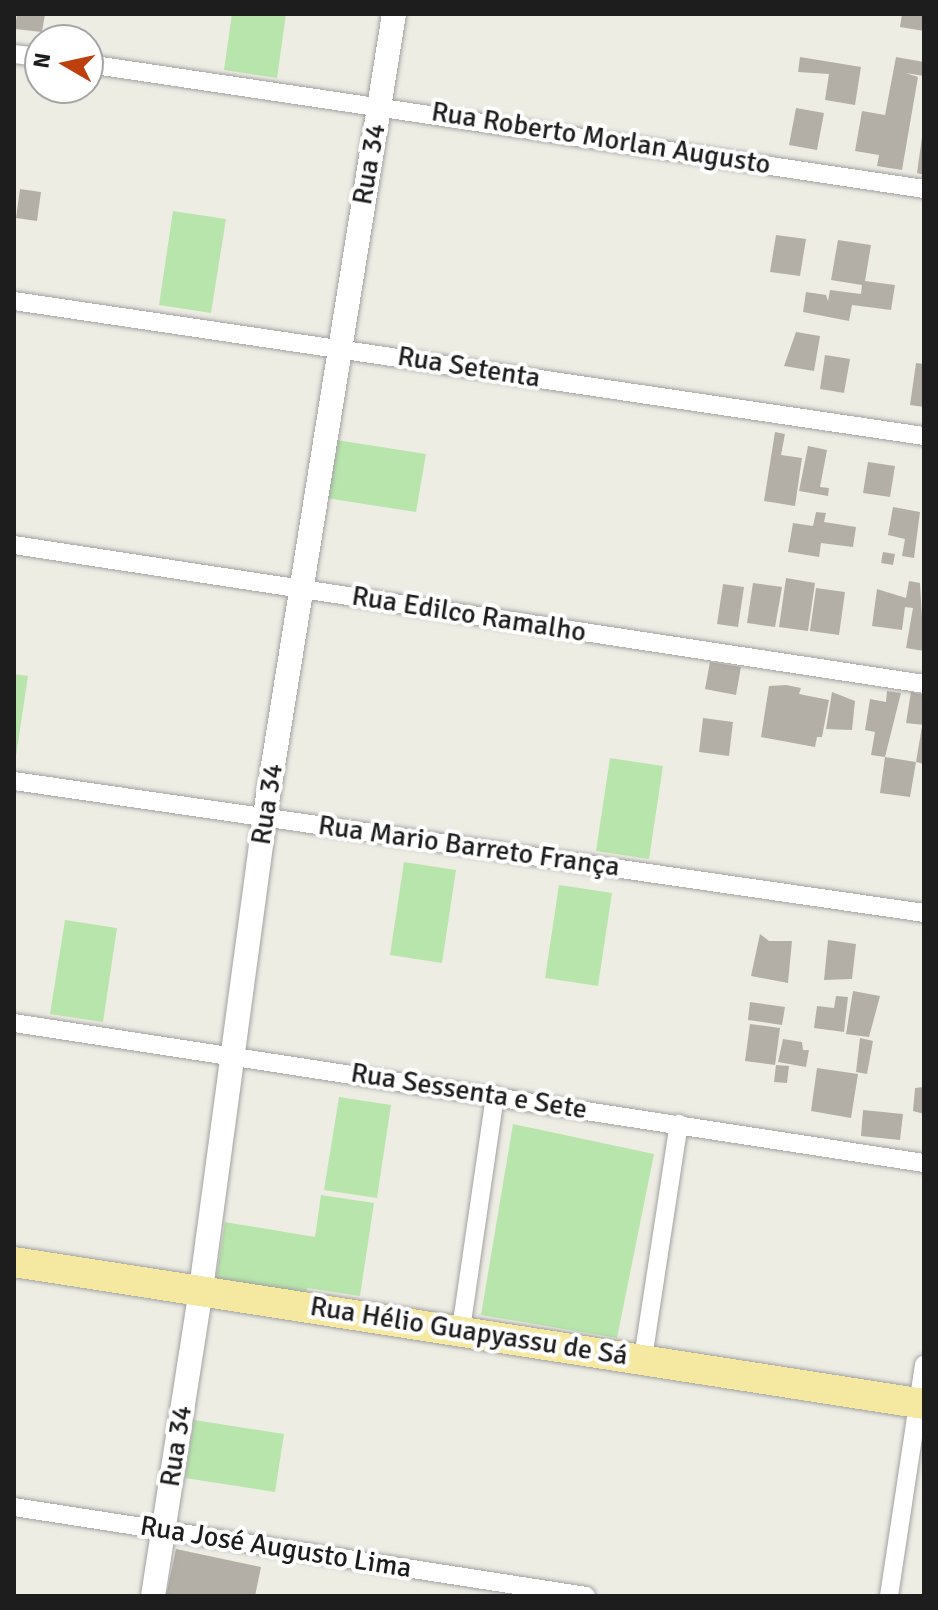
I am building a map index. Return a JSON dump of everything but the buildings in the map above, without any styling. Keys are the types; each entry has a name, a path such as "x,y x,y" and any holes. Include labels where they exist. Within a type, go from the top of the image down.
{"main road":[{"name":"Rua Hélio Guapyassu de Sá","path":"14,1262 461,1329 921,1404"}],"street":[{"name":"Rua 34","path":"153,1596 201,1289 265,815 394,14"},
{"name":"Rua Roberto Morlan Augusto","path":"104,66 379,104 924,189"},
{"name":"Rua Setenta","path":"14,301 924,436"},
{"name":"Rua Edilco Ramalho","path":"14,545 924,684"},
{"name":"Rua Mario Barreto França","path":"14,781 924,913"},
{"name":"Rua Sessenta e Sete","path":"14,1023 924,1163"},
{"path":"461,1329 495,1095"},
{"path":"643,1358 679,1124"},
{"path":"889,1596 921,1404 924,1365"},
{"name":"Rua José Augusto Lima","path":"14,1507 586,1596"}],"green space":[{"path":"232,14 286,14 277,78 224,70"},
{"path":"173,211 226,219 211,313 159,305"},
{"path":"336,440 426,454 416,512 326,498"},
{"path":"14,674 28,676 14,769"},
{"path":"610,758 663,766 649,859 596,851"},
{"path":"404,862 456,870 442,963 390,955"},
{"path":"559,885 612,893 598,986 545,978"},
{"path":"65,920 117,928 103,1022 50,1014"},
{"path":"339,1097 391,1105 377,1198 324,1190"},
{"path":"513,1124 654,1154 617,1338 481,1315"},
{"path":"321,1195 374,1203 360,1296 307,1288 306,1295 216,1280 225,1222 315,1237"},
{"path":"194,1420 284,1434 275,1492 185,1478"}]}
